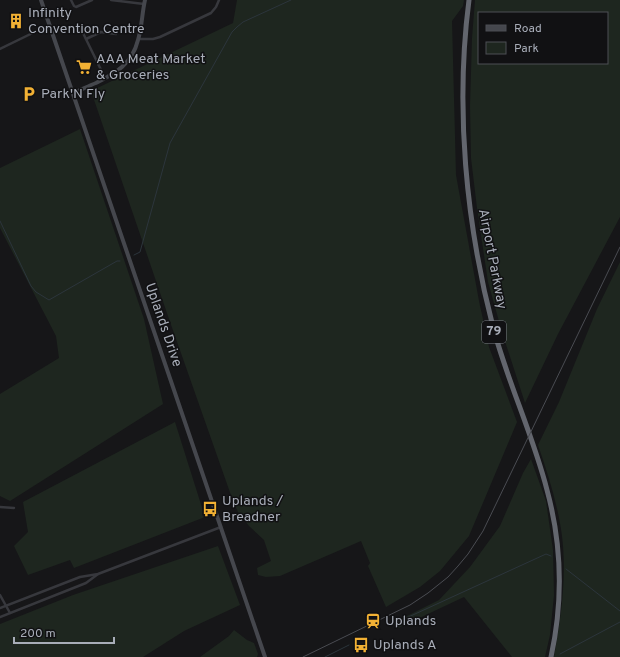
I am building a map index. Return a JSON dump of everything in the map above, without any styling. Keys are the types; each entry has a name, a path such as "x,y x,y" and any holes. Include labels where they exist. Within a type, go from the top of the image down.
{"highway":[{"name":"Airport Parkway","path":"469,0 463,106 471,213 479,265 493,328 509,380 542,473 554,520 558,559 559,601 557,626 551,657"}],"main road":[{"name":"Uplands Drive","path":"41,0 265,657"},
{"path":"73,93 105,78 126,65 133,55 139,39 144,2"}],"street":[{"path":"71,0 76,7 92,0"},
{"path":"111,0 144,2"},
{"path":"139,39 160,38 211,13 216,7 218,0"},
{"path":"0,50 49,24"},
{"path":"86,39 102,32 116,34"},
{"path":"83,33 105,78"},
{"path":"0,507 14,508"},
{"path":"0,608 80,577 98,574 220,528"},
{"path":"0,617 86,583 98,574"},
{"path":"0,595 10,613"}],"green space":[{"path":"237,0 464,0 463,6 452,21 456,175 489,347 517,422 469,536 440,571 420,587 386,607 368,566 370,563 361,541 280,576 266,577 258,575 257,568 271,561 264,540 249,526 238,512 233,501 91,91 233,23"},
{"path":"475,0 620,0 620,217 558,334 525,403 502,332 488,282 471,158 470,106 472,38"},
{"path":"80,129 144,319 163,404 10,501 0,496 0,394 59,358 56,336 0,228 0,168"},
{"path":"620,262 620,657 554,657 564,582 562,536 549,478 538,445 559,402 597,309"},
{"path":"175,422 205,517 74,568 70,560 28,575 14,546 28,532 23,502"},
{"path":"531,459 546,501 553,550 554,595 550,635 545,657 512,657 464,597 396,629 393,623 439,600 470,567 500,526 523,473"},
{"path":"218,546 240,605 184,631 143,657 0,657 0,624 73,595"},
{"path":"234,630 247,640 254,643 258,654 257,657 200,657 229,636"}],"waterway":[{"path":"134,255 140,252 170,143 232,32 243,22 291,0"},
{"path":"0,221 31,286 36,292 49,300 117,261 120,261"},
{"path":"391,625 546,554 551,556"},
{"path":"566,569 620,611"},
{"path":"560,654 620,622"},
{"path":"325,657 349,645"}],"tram line":[{"path":"303,657 410,605 448,577 468,554 483,531 620,247"}],"place":[{"name":"Infinity Convention Centre","path":"16,21"},
{"name":"AAA Meat Market & Groceries","path":"84,67"},
{"name":"Park'N Fly","path":"29,94"},
{"name":"Uplands / Breadner","path":"210,509"},
{"name":"Uplands","path":"373,621"},
{"name":"Uplands A","path":"361,645"}]}
